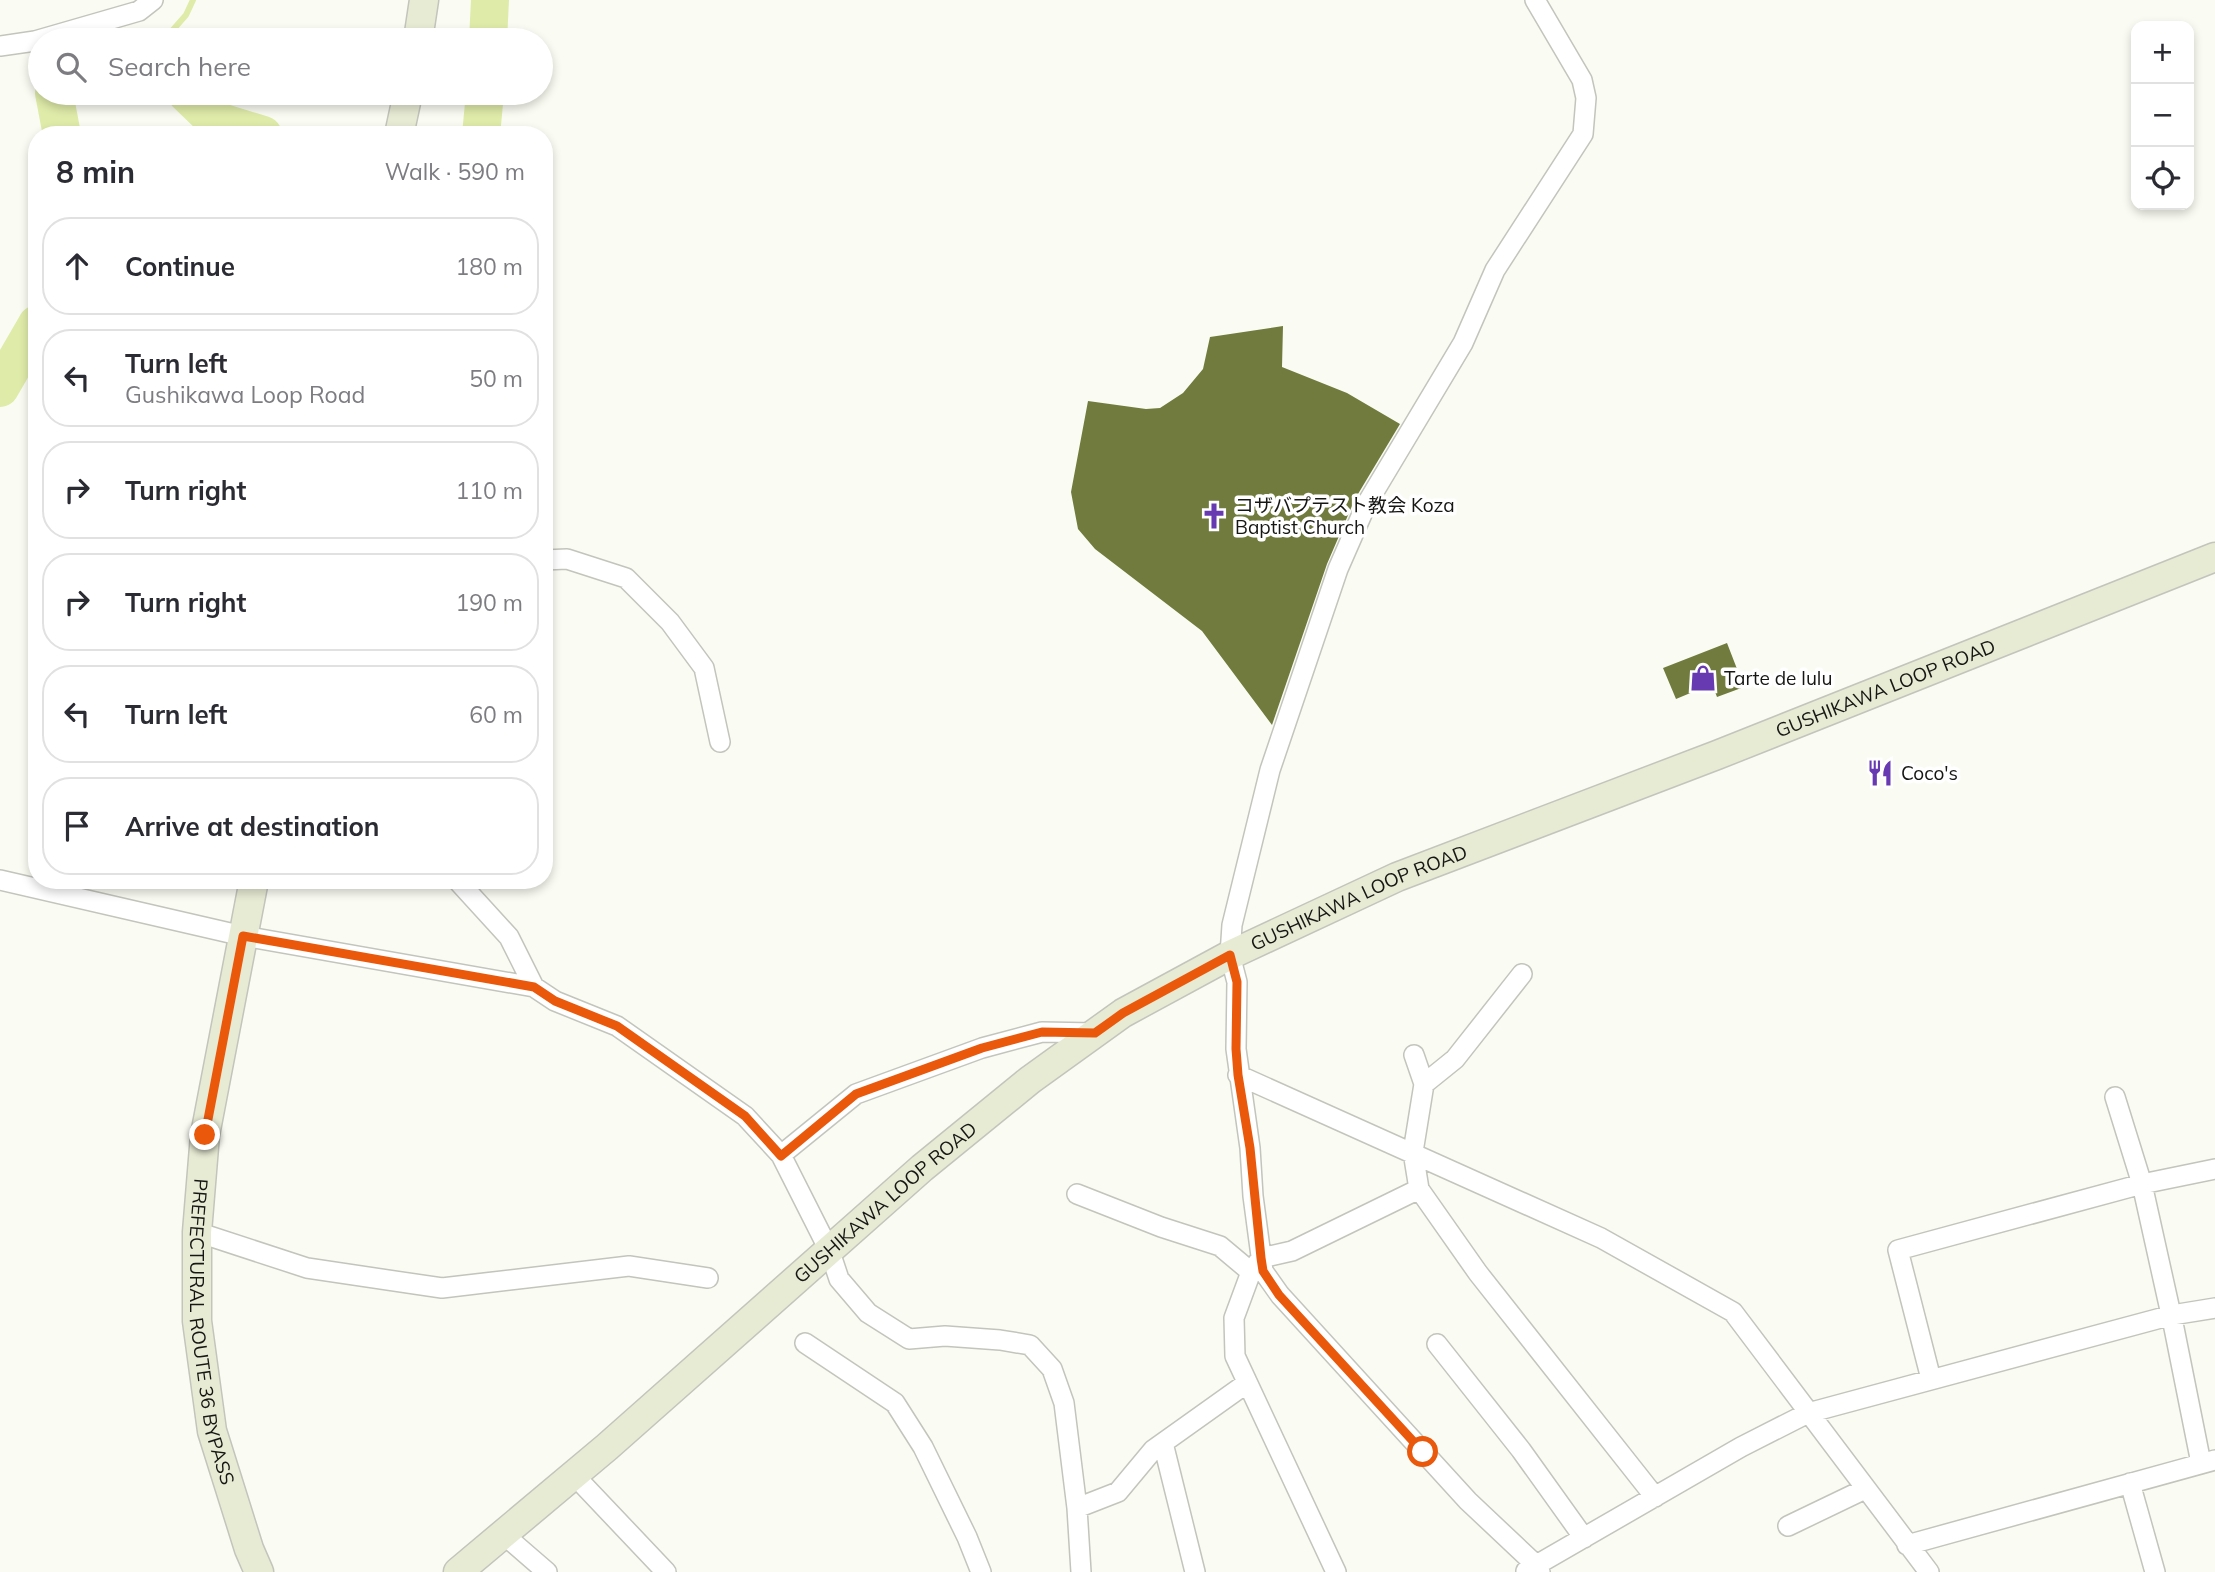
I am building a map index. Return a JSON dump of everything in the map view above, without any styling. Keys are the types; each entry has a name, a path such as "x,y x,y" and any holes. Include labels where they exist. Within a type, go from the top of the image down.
{"main road":[{"path":"420,28 424,0"},
{"path":"402,126 406,105"},
{"name":"GUSHIKAWA LOOP ROAD","path":"458,1572 574,1475 830,1252 922,1168 1030,1080 1123,1013 1230,955 1397,877 1717,755 2215,557"},
{"name":"PREFECTURAL ROUTE 36 BYPASS","path":"252,889 205,1135 197,1232 197,1321 212,1431 249,1549 259,1572"}],"street":[{"path":"80,28 139,11 153,0"},
{"path":"1336,1572 1235,1356 1234,1318 1256,1265 1250,1148 1236,1049 1237,982 1230,955 1232,925 1270,770 1338,569 1366,505 1463,343 1495,270 1583,134 1586,98 1582,80 1535,0"},
{"path":"0,46 28,42"},
{"path":"553,560 567,559 625,578 670,622 704,668 720,742"},
{"path":"0,880 28,886"},
{"path":"39,889 243,936 534,987 555,1001 617,1026 745,1116 781,1156 830,1252 839,1279 868,1313 909,1339 945,1336 1030,1345 1052,1370 1064,1403 1082,1572"},
{"path":"465,889 509,937 534,987"},
{"path":"1424,1084 1455,1059 1522,974"},
{"path":"781,1156 856,1094 982,1048 1042,1032 1095,1033"},
{"path":"1413,1055 1424,1084 1413,1152 1419,1189 1478,1273 1655,1497"},
{"path":"1238,1075 1601,1238 1733,1312 1929,1572"},
{"path":"1907,1545 2208,1462 2142,1184 2115,1097"},
{"path":"1931,1378 1898,1250 2142,1184 2215,1169"},
{"path":"1256,1265 1292,1251 1419,1189"},
{"path":"1077,1194 1161,1227 1220,1246 1256,1265 1279,1295 1534,1570 1741,1447 1808,1413 2172,1315 2215,1308"},
{"path":"197,1232 307,1268 442,1288 629,1266 708,1278"},
{"path":"805,1343 895,1403 923,1447 967,1536 981,1572"},
{"path":"1437,1344 1521,1450 1584,1538"},
{"path":"1077,1508 1118,1492 1153,1450 1247,1383"},
{"path":"1163,1443 1195,1572"},
{"path":"574,1475 666,1572"},
{"path":"2130,1483 2155,1572"},
{"path":"1788,1526 1865,1489"},
{"path":"503,1534 547,1572"}],"building":[{"name":"コザバプテスト教会 Koza Baptist Church","path":"1283,326 1282,367 1347,393 1400,424 1355,499 1327,564 1272,725 1202,631 1095,549 1078,529 1071,492 1088,401 1146,409 1160,408 1183,393 1203,369 1210,337"},
{"path":"1727,643 1744,687 1717,697 1712,684 1676,699 1663,668"}],"waterway":[{"path":"175,28 186,15 193,0"},
{"path":"489,28 490,0"},
{"path":"56,105 60,126"},
{"path":"198,105 214,120 234,126"},
{"path":"482,126 484,105"},
{"path":"0,388 28,340"}],"place":[{"name":"コザバプテスト教会 Koza Baptist Church","path":"1214,516"},
{"name":"Tarte de lulu","path":"1703,678"},
{"name":"Coco's","path":"1880,773"}],"route":[{"path":"205,1135 243,936 534,987 555,1001 617,1026 713,1091 745,1116 781,1156 856,1094 982,1048 1042,1032 1095,1033 1123,1013 1230,955 1237,982 1238,1075 1250,1148 1263,1271 1279,1295 1423,1452"}]}
